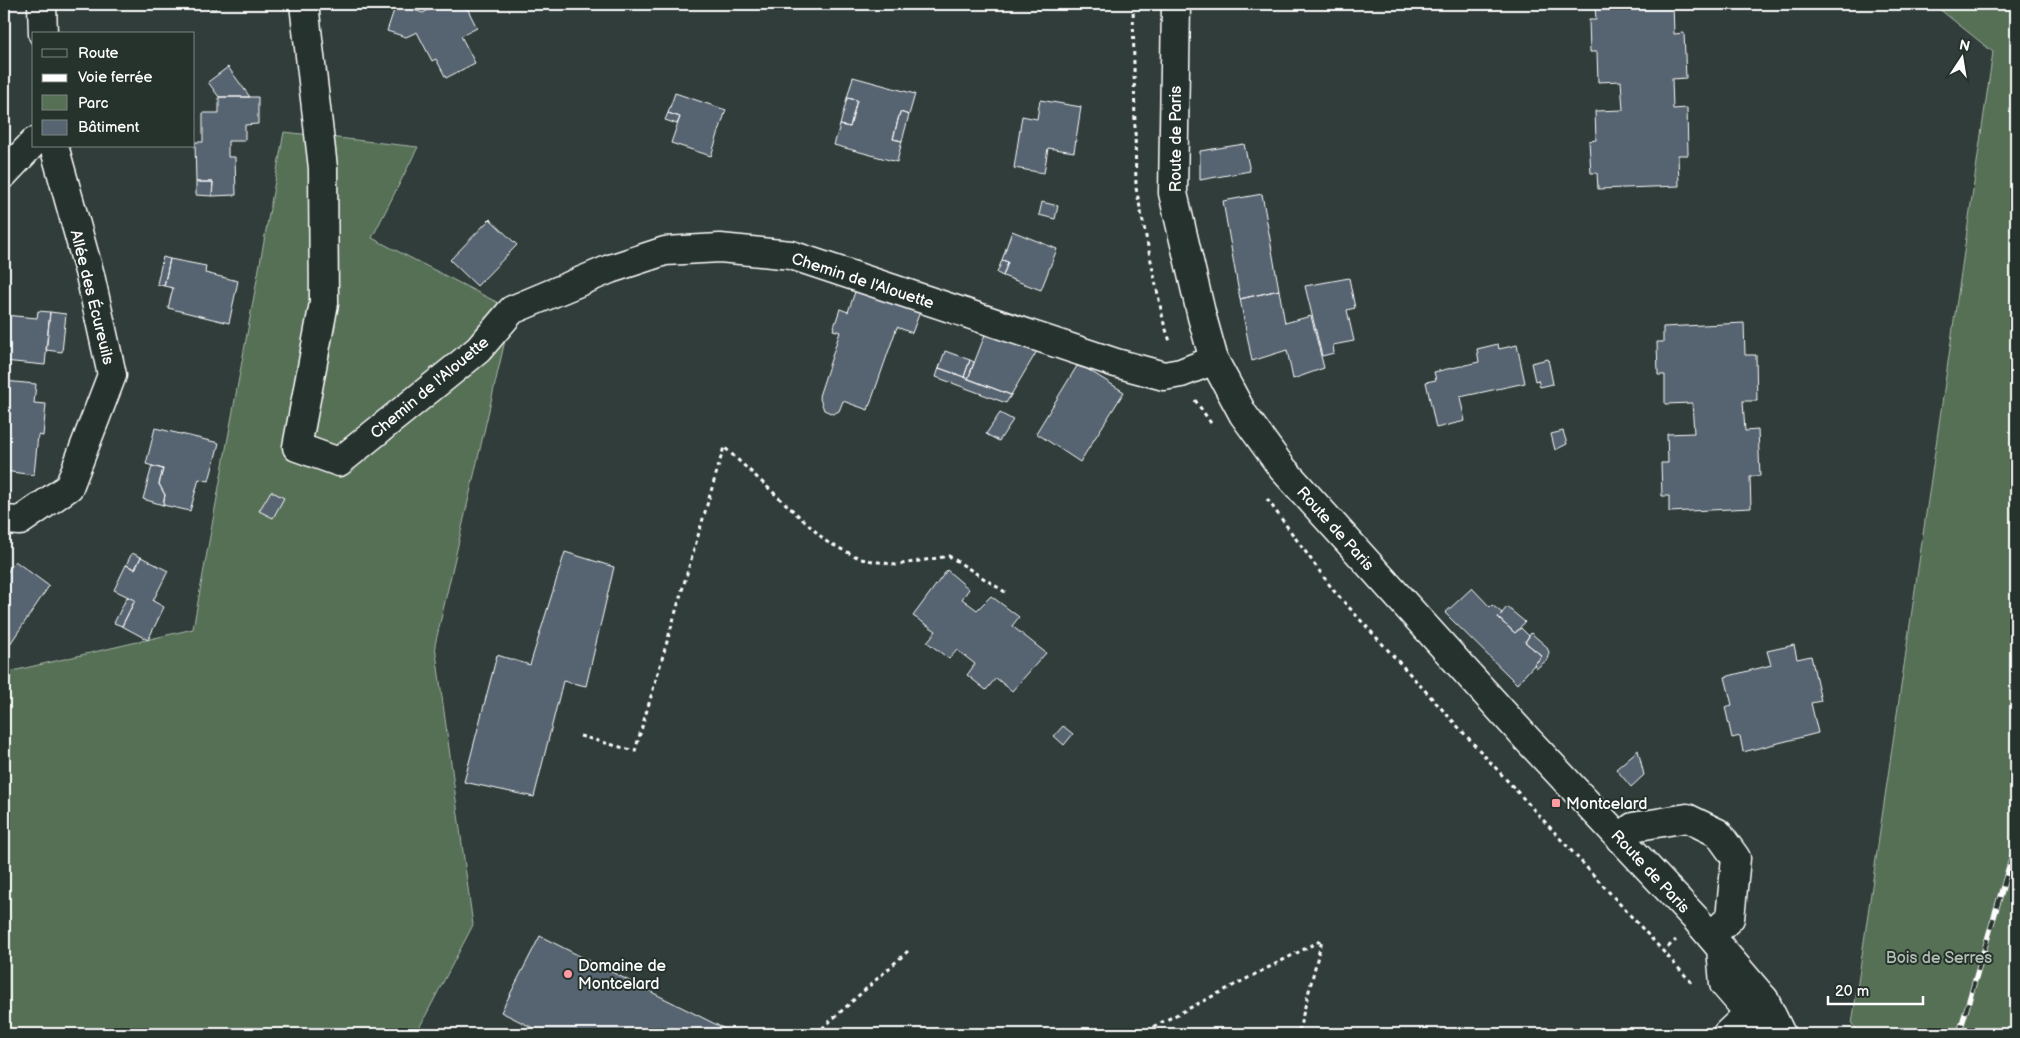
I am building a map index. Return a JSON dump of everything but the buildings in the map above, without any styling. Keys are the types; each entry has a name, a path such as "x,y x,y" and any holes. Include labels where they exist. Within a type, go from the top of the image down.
{"street":[{"path":"42,4 43,32"},
{"name":"Chemin de l'Alouette","path":"304,4 323,168 324,303 297,448 339,462 478,350 512,310 610,269 665,251 720,248 791,255 1116,363 1164,376 1181,373 1214,360"},
{"name":"Route de Paris","path":"1176,4 1173,193 1214,360 1243,414 1282,468 1716,942 1767,1017"},
{"path":"4,174 32,144"},
{"name":"Allée des Écureuils","path":"4,520 20,521 69,487 112,375 90,275 55,148"},
{"path":"1620,839 1633,827 1687,818 1718,833 1736,858 1730,918 1716,942"},
{"path":"1727,1034 1767,1017"}],"path":[{"path":"580,736 635,750 724,447 826,542 861,559 896,565 949,556 1005,592"},
{"path":"1139,1034 1322,940 1298,1034"},
{"path":"816,1034 908,951"}],"green space":[{"name":"Bois de Serres","path":"1933,4 2016,4 2016,1034 1861,1034 1852,1024 1993,52"},
{"path":"284,132 418,147 372,238 512,310 435,645 473,925 416,1034 4,1034 4,673 193,629"}],"railway":[{"path":"1959,1034 2016,843"}],"place":[{"name":"Montcelard","path":"1556,803"},
{"name":"Domaine de Montcelard","path":"568,974"}]}
